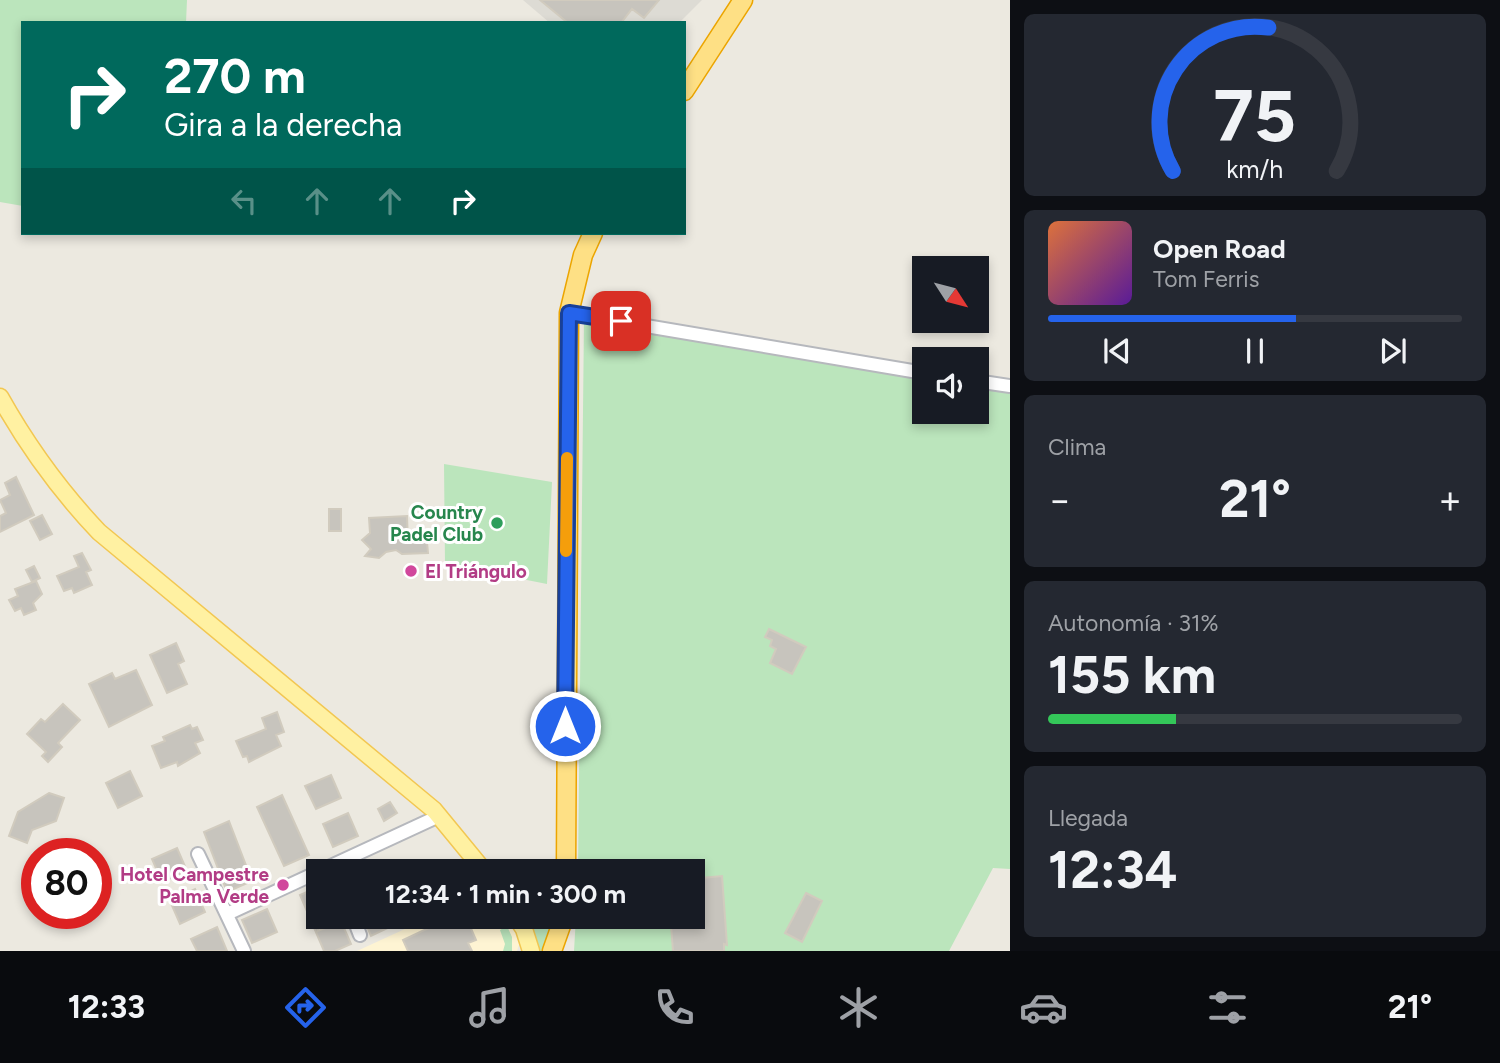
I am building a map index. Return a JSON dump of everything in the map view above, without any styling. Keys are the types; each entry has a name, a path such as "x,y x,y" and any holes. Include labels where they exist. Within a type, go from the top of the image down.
{"highway":[{"path":"686,88 743,0"},
{"path":"566,859 569,313 583,255 592,235"},
{"path":"552,951 560,929"},
{"path":"566,929 567,951"}],"main road":[{"path":"0,397 40,462 66,497 99,532 439,816 474,859"},
{"path":"517,951 519,929"},
{"path":"522,929 531,951"}],"street":[{"path":"569,313 912,371"},
{"path":"989,383 1010,386"},
{"path":"351,859 439,816"},
{"path":"198,854 244,951"},
{"path":"227,914 306,880"},
{"path":"358,929 360,935"}],"shaded area":[{"path":"523,0 702,0 681,21 548,21"},
{"path":"405,929 524,929 517,951 357,951"}],"green space":[{"path":"0,0 187,0 186,21 21,21 21,206 0,202"},
{"path":"584,320 912,374 912,424 989,424 989,386 1010,390 1010,869 993,868 949,951 574,951 575,929 705,929 705,859 578,859"},
{"name":"Country Padel Club","path":"444,464 552,482 547,584 445,564"},
{"path":"508,929 512,937 512,951 503,951 505,944 500,930"},
{"path":"531,929 550,929 544,951 539,951"}],"building":[{"path":"540,0 659,0 644,18 632,9 623,21 566,21"},
{"path":"16,477 34,515 0,532 0,516 6,513 0,500 10,495 5,483"},
{"path":"329,509 341,509 341,531 329,531"},
{"path":"42,515 52,534 40,540 30,521"},
{"path":"407,516 408,542 427,542 428,553 402,554 396,550 386,552 379,558 365,556 371,549 362,540 370,533 369,518"},
{"path":"82,553 91,570 86,572 92,585 74,593 72,588 64,591 57,576 79,567 74,556"},
{"path":"34,566 40,578 32,582 26,570"},
{"path":"36,581 42,594 33,603 36,610 24,615 21,608 15,611 9,600 18,596 15,589"},
{"path":"769,629 806,647 792,674 770,663 776,649 770,646 772,640 765,637"},
{"path":"176,643 184,661 178,664 187,684 167,693 150,655"},
{"path":"136,670 152,705 109,727 89,684 112,673 115,679"},
{"path":"63,704 80,720 58,743 62,747 48,762 42,756 46,752 27,734 41,719 45,722"},
{"path":"277,712 284,732 276,735 281,746 249,762 247,756 243,757 236,741 266,729 262,718"},
{"path":"190,725 192,729 197,727 203,740 195,743 200,753 178,766 177,762 161,768 152,746 165,741 163,737"},
{"path":"130,771 142,796 118,808 106,783"},
{"path":"331,775 341,798 316,809 305,786"},
{"path":"49,793 64,798 56,821 32,830 29,838 21,838 21,841 9,836 18,812"},
{"path":"282,795 309,855 284,866 257,807"},
{"path":"390,802 397,813 384,821 378,809"},
{"path":"348,813 358,836 333,847 323,824"},
{"path":"229,821 252,881 227,892 204,832"},
{"path":"177,848 187,871 162,882 152,859"},
{"path":"722,876 727,945 724,944 724,951 673,951 671,929 705,929 705,878"},
{"path":"195,889 205,912 180,924 170,901"},
{"path":"306,892 306,909 300,895"},
{"path":"806,893 822,901 802,942 785,933"},
{"path":"267,909 277,932 252,943 242,920"},
{"path":"217,927 227,951 197,951 191,939"},
{"path":"315,929 344,929 351,944 335,951 324,951"},
{"path":"368,929 386,929 371,936"},
{"path":"426,929 471,929 476,940 468,943 472,951 408,951 403,940"}],"slow traffic":[{"path":"566,551 567,458"}],"place":[{"name":"Country Padel Club","path":"497,523"},
{"name":"El Triángulo","path":"411,571"},
{"name":"Hotel Campestre Palma Verde","path":"283,885"}],"route":[{"path":"565,726 569,313 621,321"}]}
